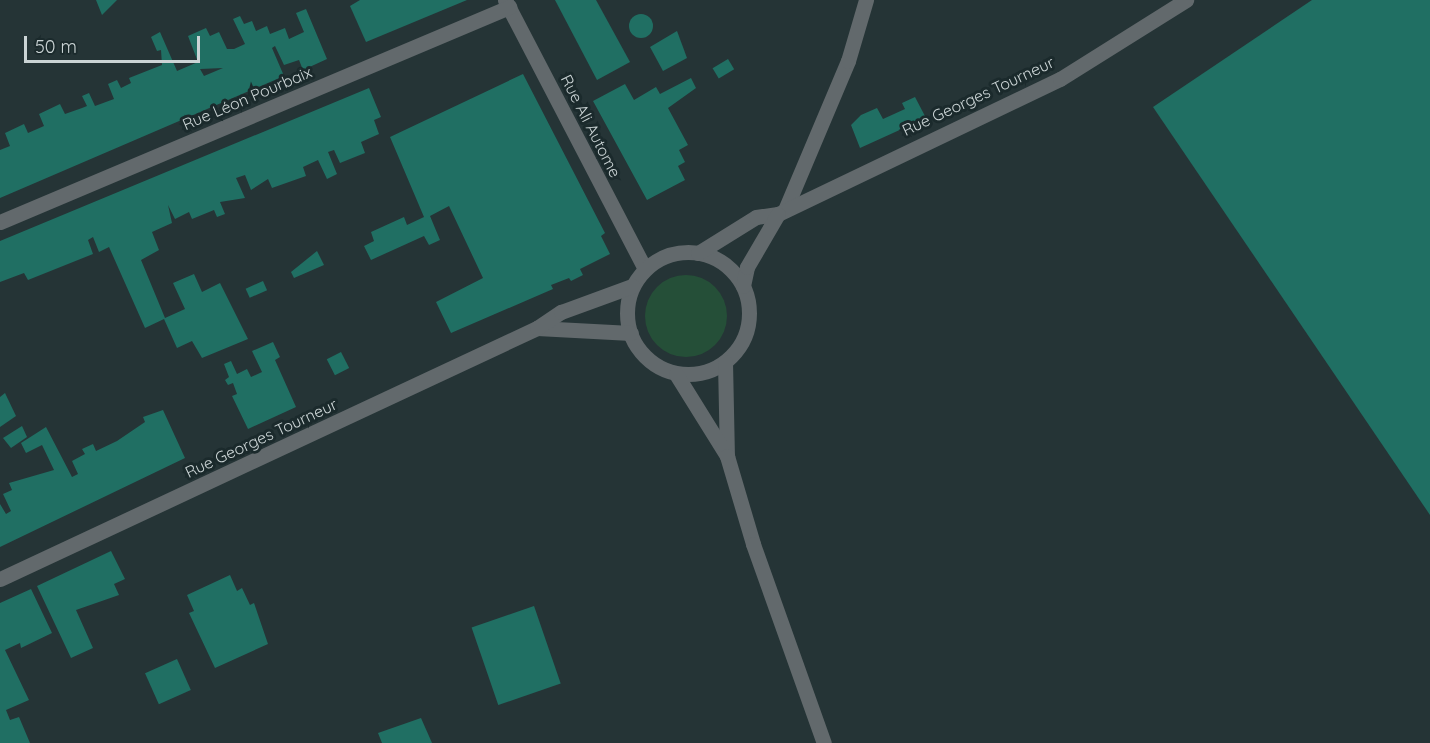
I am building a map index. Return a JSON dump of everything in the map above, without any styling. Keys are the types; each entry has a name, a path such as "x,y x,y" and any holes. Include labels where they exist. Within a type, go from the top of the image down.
{"street":[{"path":"743,286 756,247 781,212 848,61 866,0"},
{"name":"Rue Georges Tourneur","path":"698,253 756,217 781,212 1060,79 1186,0"},
{"name":"Rue Léon Pourbaix","path":"0,222 507,4"},
{"name":"Rue Ali Autome","path":"507,4 645,269"},
{"path":"698,253 723,262 743,286 750,311 747,331 725,362 708,371 676,374 651,362 631,333 627,306 632,286 645,269 662,257 698,253"},
{"name":"Rue Georges Tourneur","path":"0,579 537,328 561,312 632,286"},
{"name":"Rue Georges Tourneur","path":"537,328 631,333"},
{"path":"725,362 727,456 753,544 824,743"},
{"path":"676,374 727,456"}],"green space":[{"path":"678,275 694,275 709,282 720,293 727,308 724,332 715,345 694,357 678,357 663,350 652,339 645,324 645,308 652,293 663,282"}],"building":[{"path":"96,0 117,0 102,15"},
{"path":"360,0 467,0 366,42 350,6"},
{"path":"555,0 596,0 630,62 597,80"},
{"path":"1312,0 1430,0 1430,515 1153,107"},
{"path":"306,9 327,59 303,70 299,60 284,65 275,46 272,48 284,76 0,198 0,150 10,146 5,133 24,124 28,133 44,126 39,114 60,104 65,114 87,106 82,96 89,93 95,106 114,99 108,84 117,80 121,88 131,83 129,78 162,65 161,50 157,51 151,37 160,32 177,71 198,62 188,36 206,28 210,36 219,32 227,49 234,49 245,44 233,19 240,16 244,24 252,21 256,31 267,26 270,34 285,28 289,39 304,32 296,13","holes":["223,68 204,76 200,69"]},
{"path":"641,14 646,15 652,21 652,31 646,37 641,38 636,37 630,31 629,26 630,21 636,15"},
{"path":"677,31 687,58 663,71 650,47"},
{"path":"728,59 734,69 719,79 713,68"},
{"path":"523,74 605,233 601,236 610,254 580,269 583,275 571,281 569,278 551,285 553,289 451,333 436,302 483,278 449,206 430,216 440,240 429,245 424,236 371,260 364,246 374,241 371,232 404,217 407,225 424,217 390,137"},
{"path":"691,78 696,88 668,108 688,145 679,150 685,162 678,166 685,180 647,200 593,101 625,84 634,100 656,87 660,94"},
{"path":"369,88 381,117 374,120 379,134 361,142 365,153 340,163 334,150 328,152 337,174 327,179 318,160 303,167 306,176 272,188 268,179 251,190 245,175 236,178 245,198 220,202 225,214 217,217 214,210 192,219 189,212 175,219 168,205 172,223 152,232 159,250 141,260 165,318 185,309 173,283 194,274 202,292 220,283 248,339 202,358 192,341 177,348 164,319 145,328 109,247 99,252 93,237 88,240 93,254 28,280 24,273 0,282 0,241"},
{"path":"915,97 926,118 860,148 851,125 861,115 877,108 883,119 905,109 902,103"},
{"path":"317,251 324,265 294,278 291,272"},
{"path":"263,281 267,290 250,298 246,289"},
{"path":"273,342 280,357 275,360 296,407 248,429 232,396 237,394 233,383 228,385 225,380 229,377 224,364 231,361 237,374 247,369 251,377 262,372 252,351"},
{"path":"341,352 349,368 335,375 327,359"},
{"path":"5,393 16,416 0,427 0,397"},
{"path":"163,410 185,458 0,547 0,504 6,514 11,511 3,494 12,490 9,483 54,470 42,445 26,453 21,443 46,427 72,477 78,474 72,461 85,454 82,449 93,444 96,451 117,441 145,422 143,417"},
{"path":"22,426 27,437 11,448 3,438"},
{"path":"111,551 125,579 114,584 119,595 76,610 93,648 71,658 37,586"},
{"path":"230,575 237,591 242,588 250,605 254,603 268,644 215,668 189,613 194,611 187,595"},
{"path":"31,589 52,633 21,648 20,643 5,650 29,700 6,710 10,720 19,717 30,743 0,743 0,603"},
{"path":"534,606 561,684 498,705 472,627"},
{"path":"177,659 191,690 159,704 145,673"},
{"path":"421,718 432,743 382,743 378,733"}]}
